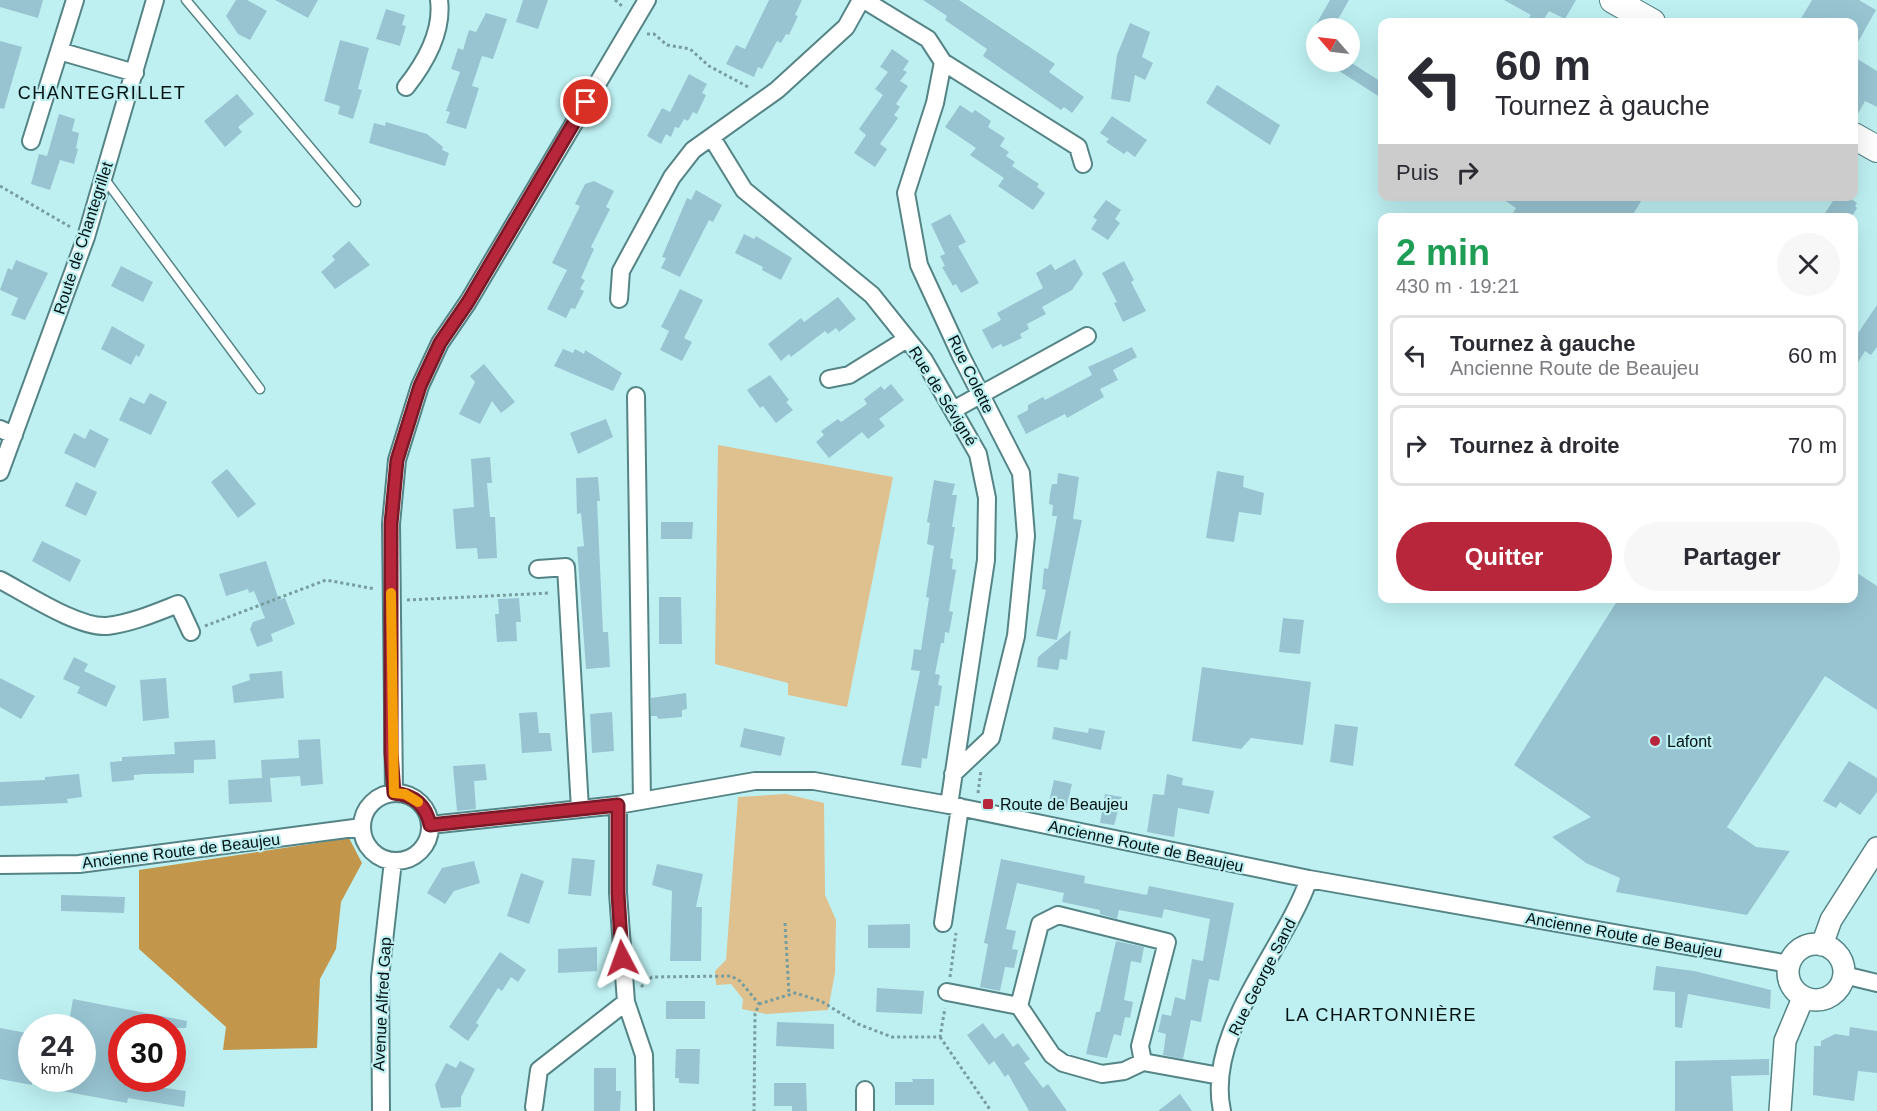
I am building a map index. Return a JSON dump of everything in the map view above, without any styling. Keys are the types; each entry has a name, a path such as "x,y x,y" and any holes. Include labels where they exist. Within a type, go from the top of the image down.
{"main road":[{"path":"1613,0 1645,18"},
{"path":"1858,138 1877,149"}],"street":[{"path":"31,141 75,0"},
{"name":"Route de Chantegrillet","path":"0,472 7,432 86,237 155,0"},
{"path":"406,87 421,68 441,17 439,0"},
{"path":"394,793 391,524 397,460 420,386 440,343 468,302 648,0"},
{"path":"619,299 621,271 672,177 693,150 768,98 846,27 862,0 928,39 943,62 1078,147 1083,164"},
{"path":"59,51 135,73"},
{"name":"Rue Colette","path":"943,62 935,102 906,193 920,265 981,395 1022,473 1026,536 1016,636 991,738 953,774"},
{"name":"Rue de Sévigné","path":"712,138 744,190 872,295 924,360 978,454 987,498 986,560 953,774 961,808 950,924"},
{"path":"953,410 1087,336"},
{"path":"829,379 849,375 907,339"},
{"path":"636,396 642,801"},
{"path":"538,569 566,567 580,809"},
{"path":"0,580 87,624 106,626 142,618 178,604 191,632"},
{"name":"Ancienne Route de Beaujeu","path":"430,825 618,805 755,781 814,781 961,808 1309,879 1789,964"},
{"path":"394,793 414,799 428,815 430,825 426,844 420,852 412,858 393,861 374,854 368,846 362,827 368,808 384,795 394,793"},
{"path":"618,805 618,893 626,1002 644,1055 645,1111"},
{"name":"Ancienne Route de Beaujeu","path":"0,865 79,864 362,827"},
{"path":"1822,945 1832,920 1877,848"},
{"name":"Avenue Alfred Gap","path":"381,1111 380,977 393,861"},
{"name":"Rue George Sand","path":"1222,1111 1220,1062 1241,1012 1299,905 1309,879"},
{"path":"1019,1006 1040,924 1058,915 1167,942 1140,1046 1143,1062"},
{"path":"1822,945 1838,956 1844,975 1835,992 1827,998 1818,1000 1803,998 1790,983 1789,964 1793,956 1803,947 1822,945"},
{"path":"1844,975 1877,983"},
{"path":"947,992 1019,1006 1052,1055 1063,1064 1102,1074 1124,1071 1143,1062 1220,1076"},
{"path":"1780,1111 1785,1041 1803,998"},
{"path":"534,1107 539,1070 626,1002"},
{"path":"865,1090 866,1111"}],"lane":[{"path":"186,0 356,202"},
{"path":"104,178 260,389"}],"path":[{"path":"615,0 619,1 642,33 654,34 667,45 690,49 709,66 768,98"},
{"path":"0,186 86,237"},
{"path":"191,632 326,580 391,597 567,592"},
{"path":"961,808 985,743"},
{"path":"785,923 789,994"},
{"path":"950,924 947,992 940,1037 991,1111"},
{"path":"626,1002 652,977 732,976 740,981 759,1004"},
{"path":"754,1111 755,1014 759,1004 795,993 821,1001 858,1024 892,1037 940,1037"}],"shaded area":[{"path":"718,445 893,477 847,707 788,695 788,683 715,664"},
{"path":"786,794 824,803 825,895 836,920 835,973 828,1010 766,1014 742,1009 743,999 731,984 716,985 715,971 726,960 738,797"},
{"path":"349,838 362,863 341,902 336,949 320,979 317,1048 223,1050 226,1027 139,949 139,870"}],"building":[{"path":"0,0 43,0 38,18 0,7"},
{"path":"236,0 247,0 267,11 250,40 238,34 226,16"},
{"path":"275,0 318,0 308,18"},
{"path":"523,0 548,0 538,29 516,22"},
{"path":"769,0 802,0 795,15 798,16 789,35 786,34 781,43 777,41 762,69 758,67 754,77 726,64 736,45 745,49"},
{"path":"923,0 959,0 1055,64 1049,72 1084,97 1072,113 1064,107 1061,110 983,56 987,49 945,20 947,16"},
{"path":"1330,0 1349,0 1339,18 1320,18"},
{"path":"1504,0 1576,0 1566,18 1549,11 1545,18 1529,18 1531,15"},
{"path":"1812,0 1859,0 1876,10 1858,42 1858,18 1801,18"},
{"path":"386,9 405,15 402,25 406,26 400,46 376,39"},
{"path":"486,13 507,19 493,59 482,56 472,86 479,88 466,129 446,123 450,112 446,111 460,72 451,69 458,48 463,50 469,30 476,32"},
{"path":"1130,23 1150,32 1142,57 1153,63 1145,80 1135,75 1130,102 1111,99 1117,55"},
{"path":"340,40 369,48 358,89 362,90 353,119 338,114 340,106 324,101"},
{"path":"0,41 22,47 4,109 0,108"},
{"path":"892,49 909,61 903,70 907,72 900,81 908,86 896,104 900,107 894,115 898,118 880,144 887,149 875,167 854,153 866,135 859,129 883,95 875,89 888,72 880,67"},
{"path":"1858,59 1877,71 1877,107 1865,101 1858,114"},
{"path":"1360,68 1378,80 1378,96 1341,72 1360,72"},
{"path":"689,74 707,84 702,93 706,95 697,114 693,112 688,121 684,119 679,128 675,127 671,137 666,134 661,144 647,136 662,108 670,112"},
{"path":"1217,85 1280,125 1270,145 1206,103"},
{"path":"237,94 254,114 238,127 242,132 225,147 204,121"},
{"path":"960,105 972,113 975,110 991,121 988,127 1005,138 1000,146 1009,152 1006,156 1015,162 1012,166 1039,184 1037,187 1045,193 1033,210 998,186 1004,178 970,155 976,148 945,127"},
{"path":"59,114 75,119 72,131 79,133 76,148 78,149 74,164 60,160 50,190 31,184 39,154 47,156"},
{"path":"1112,116 1147,140 1135,157 1127,151 1124,154 1106,142 1109,139 1100,133"},
{"path":"386,122 427,134 443,147 442,150 449,153 445,166 369,143 374,123 385,126"},
{"path":"594,181 614,191 606,207 610,209 591,247 594,249 581,278 585,280 580,289 584,291 575,309 571,308 566,318 547,309 567,270 552,263 580,206 575,204 585,184"},
{"path":"696,190 722,205 713,222 709,220 680,277 661,268 666,258 662,257 687,198 691,200"},
{"path":"1106,200 1121,210 1115,219 1120,223 1108,240 1091,229 1097,220 1093,217"},
{"path":"1506,201 1641,201 1634,213 1513,213 1516,208"},
{"path":"1833,201 1857,203 1854,213 1825,213"},
{"path":"950,214 966,242 958,246 979,283 961,293 956,284 953,286 942,267 945,266 940,256 945,254 931,224"},
{"path":"744,234 754,239 756,236 792,258 781,280 762,270 763,267 735,253"},
{"path":"349,241 370,265 335,289 321,272 335,260 332,256"},
{"path":"1075,259 1083,274 1072,290 1042,307 1046,314 1027,324 1029,329 1020,334 1022,338 1003,347 1001,344 992,349 982,330 1001,320 997,313 1043,288 1036,273 1051,264 1055,270"},
{"path":"16,260 48,273 25,320 11,315 18,298 0,290 8,268 12,270"},
{"path":"1124,261 1134,280 1131,282 1146,311 1123,322 1114,303 1117,302 1102,273"},
{"path":"121,266 153,282 143,302 111,286"},
{"path":"680,289 703,300 684,338 692,342 682,361 660,350 669,331 661,327"},
{"path":"838,297 856,319 839,332 836,328 828,334 825,331 791,357 789,354 781,361 768,344 801,318 804,322"},
{"path":"1877,305 1877,347 1871,355 1865,351 1858,362 1858,333"},
{"path":"112,326 145,345 139,357 136,355 131,365 101,349"},
{"path":"1132,347 1137,357 1113,370 1118,380 1100,389 1104,397 1067,418 1065,414 1026,434 1017,416 1028,410 1028,405 1043,397 1045,400 1092,375 1088,367"},
{"path":"563,349 573,353 575,349 584,354 585,350 622,373 613,391 554,366"},
{"path":"484,364 515,402 501,413 492,401 480,424 459,414 475,382 470,376"},
{"path":"770,375 789,400 786,402 793,410 776,423 763,406 760,408 747,390"},
{"path":"891,384 904,400 879,419 885,426 868,439 862,432 829,458 816,442 824,435 821,431 838,419 841,422 867,404 864,399 881,386 884,390"},
{"path":"150,393 167,402 151,435 119,420 130,397 144,404"},
{"path":"606,419 613,437 578,454 570,433"},
{"path":"90,429 109,439 95,468 64,453 74,433 85,439"},
{"path":"490,457 492,483 487,483 490,517 495,517 497,558 478,559 477,548 456,549 453,509 474,507 471,459"},
{"path":"227,469 256,504 238,518 211,482"},
{"path":"1217,471 1244,476 1243,487 1264,493 1261,515 1239,512 1234,542 1206,538"},
{"path":"1058,473 1079,477 1073,519 1082,520 1057,640 1036,636 1046,590 1042,589 1044,568 1048,569 1057,516 1052,516 1053,505 1049,504 1050,494 1052,484 1057,484"},
{"path":"598,477 603,632 608,632 610,667 586,669 577,547 584,546 581,513 577,514 576,478"},
{"path":"934,480 955,484 952,495 957,495 952,527 955,527 950,558 953,559 952,569 956,570 949,611 953,612 949,633 945,632 944,643 941,643 935,674 940,675 938,685 942,686 939,706 935,706 927,759 922,758 921,768 901,765 920,671 911,670 914,649 921,650 929,598 926,597 934,546 927,544 930,523 927,522"},
{"path":"76,482 97,492 86,516 65,506"},
{"path":"661,522 693,522 692,539 661,539"},
{"path":"42,541 81,560 70,582 32,561"},
{"path":"266,561 279,600 285,598 295,624 271,634 273,641 257,647 250,629 253,622 265,618 254,591 249,593 248,589 226,596 219,574"},
{"name":"Lafont","path":"1858,574 1877,586 1877,710 1825,676 1727,827 1756,847 1790,851 1747,915 1616,892 1620,878 1586,863 1552,837 1591,817 1514,765 1616,603 1858,603"},
{"path":"659,597 681,597 682,644 659,644"},
{"path":"519,598 521,622 516,622 517,641 497,642 495,614 499,614 498,599"},
{"path":"1283,618 1304,620 1300,654 1279,652"},
{"path":"1071,630 1067,660 1060,659 1058,670 1037,667 1038,657"},
{"path":"74,657 88,664 84,671 116,686 106,707 77,693 80,687 63,679"},
{"path":"1202,667 1311,682 1303,745 1251,738 1241,749 1192,741"},
{"path":"282,671 284,698 234,703 232,686 250,680 249,674"},
{"path":"0,678 35,696 21,719 0,707"},
{"path":"166,678 169,718 143,721 140,680"},
{"path":"686,693 687,709 682,710 682,717 658,719 657,716 651,716 651,698"},
{"path":"537,712 539,733 550,733 552,751 522,753 519,713"},
{"path":"612,712 614,751 592,753 590,714"},
{"path":"1335,724 1358,727 1353,766 1330,762"},
{"path":"1054,727 1088,733 1089,728 1105,731 1101,750 1052,739"},
{"path":"744,728 785,737 781,756 740,747"},
{"path":"320,739 323,784 301,786 300,776 270,778 272,802 229,804 228,780 262,778 261,760 299,758 298,740"},
{"path":"215,740 216,759 194,760 194,773 134,775 134,780 112,782 110,762 122,761 122,757 175,754 174,742"},
{"path":"1849,761 1877,778 1877,792 1860,815 1840,802 1836,808 1823,801"},
{"path":"485,764 487,780 474,781 476,809 457,811 453,766"},
{"path":"79,774 82,797 67,799 68,803 0,806 0,782 45,780 45,777"},
{"path":"1167,774 1183,778 1182,785 1214,791 1209,814 1178,808 1174,837 1147,832 1153,794 1164,795"},
{"path":"1054,780 1072,784 1066,809 1048,806"},
{"path":"1105,794 1122,797 1114,825 1100,823"},
{"path":"572,858 595,860 591,896 568,894"},
{"path":"1001,859 1085,876 1084,883 1147,895 1149,886 1234,903 1219,981 1209,979 1201,1022 1191,1020 1183,1059 1163,1055 1166,1034 1158,1032 1162,1014 1171,1016 1175,997 1185,1000 1192,959 1203,961 1210,919 1164,909 1162,918 1119,910 1117,919 1100,914 1100,910 1062,902 1064,893 1017,883 1006,929 1016,931 1012,949 1018,950 1014,968 1005,967 1000,991 980,987 988,944 984,943"},
{"path":"474,861 480,883 454,891 445,904 427,893 442,868"},
{"path":"657,864 703,874 696,907 702,907 701,961 670,961 672,891 652,885"},
{"path":"521,873 544,881 529,924 507,916"},
{"path":"61,895 125,897 124,913 61,911"},
{"path":"910,924 910,948 868,948 868,925"},
{"path":"1116,941 1144,947 1141,963 1131,961 1124,1000 1133,1002 1130,1018 1125,1017 1121,1036 1114,1034 1107,1058 1086,1054 1096,1012 1100,1012"},
{"path":"597,947 597,971 558,973 558,949"},
{"path":"500,952 526,970 518,982 511,977 502,991 498,988 476,1023 479,1025 468,1041 449,1027"},
{"path":"1656,966 1694,971 1771,990 1770,1009 1688,994 1682,1028 1675,1027 1675,992 1653,990"},
{"path":"877,988 924,991 922,1014 876,1012"},
{"path":"73,999 151,1014 108,1014 108,1092 186,1092 184,1107 128,1098 127,1103 67,1092 96,1092 96,1014 70,1014"},
{"path":"666,1001 705,1001 705,1019 666,1019"},
{"path":"777,1022 834,1024 834,1049 776,1046"},
{"path":"983,1023 995,1039 1003,1033 1013,1047 1018,1043 1030,1059 1024,1063 1043,1088 1048,1084 1067,1111 1029,1111 1008,1074 1005,1077 994,1061 989,1065 967,1035"},
{"path":"1850,1027 1877,1031 1877,1073 1858,1071 1854,1101 1813,1095 1814,1046 1821,1046 1821,1041 1835,1034 1849,1036"},
{"path":"0,1028 18,1031 18,1082 0,1079"},
{"path":"676,1049 700,1049 699,1084 679,1083 679,1078 675,1078"},
{"path":"1769,1059 1769,1075 1731,1076 1733,1111 1675,1111 1675,1061"},
{"path":"460,1061 475,1069 461,1097 461,1107 441,1108 435,1085 446,1063 456,1068"},
{"path":"594,1068 616,1068 616,1091 621,1091 620,1111 594,1111"},
{"path":"912,1079 934,1079 934,1105 895,1105 895,1082 913,1082"},
{"path":"774,1083 806,1083 807,1111 792,1111 792,1106 774,1106"},
{"path":"1180,1094 1192,1111 1158,1111"}],"slow traffic":[{"path":"391,593 391,753 394,793 405,794 418,802"}],"place":[{"name":"Lafont","path":"1655,741"},
{"name":"Route de Beaujeu","path":"988,804"}],"district":[{"name":"CHANTEGRILLET","path":"102,93"},
{"name":"LA CHARTONNIÈRE","path":"1381,1015"}],"route":[{"path":"586,102 468,302 440,343 420,386 397,460 391,524 391,753 394,793 405,794 422,806 428,815 430,825 618,805 618,893 622,958"}]}
